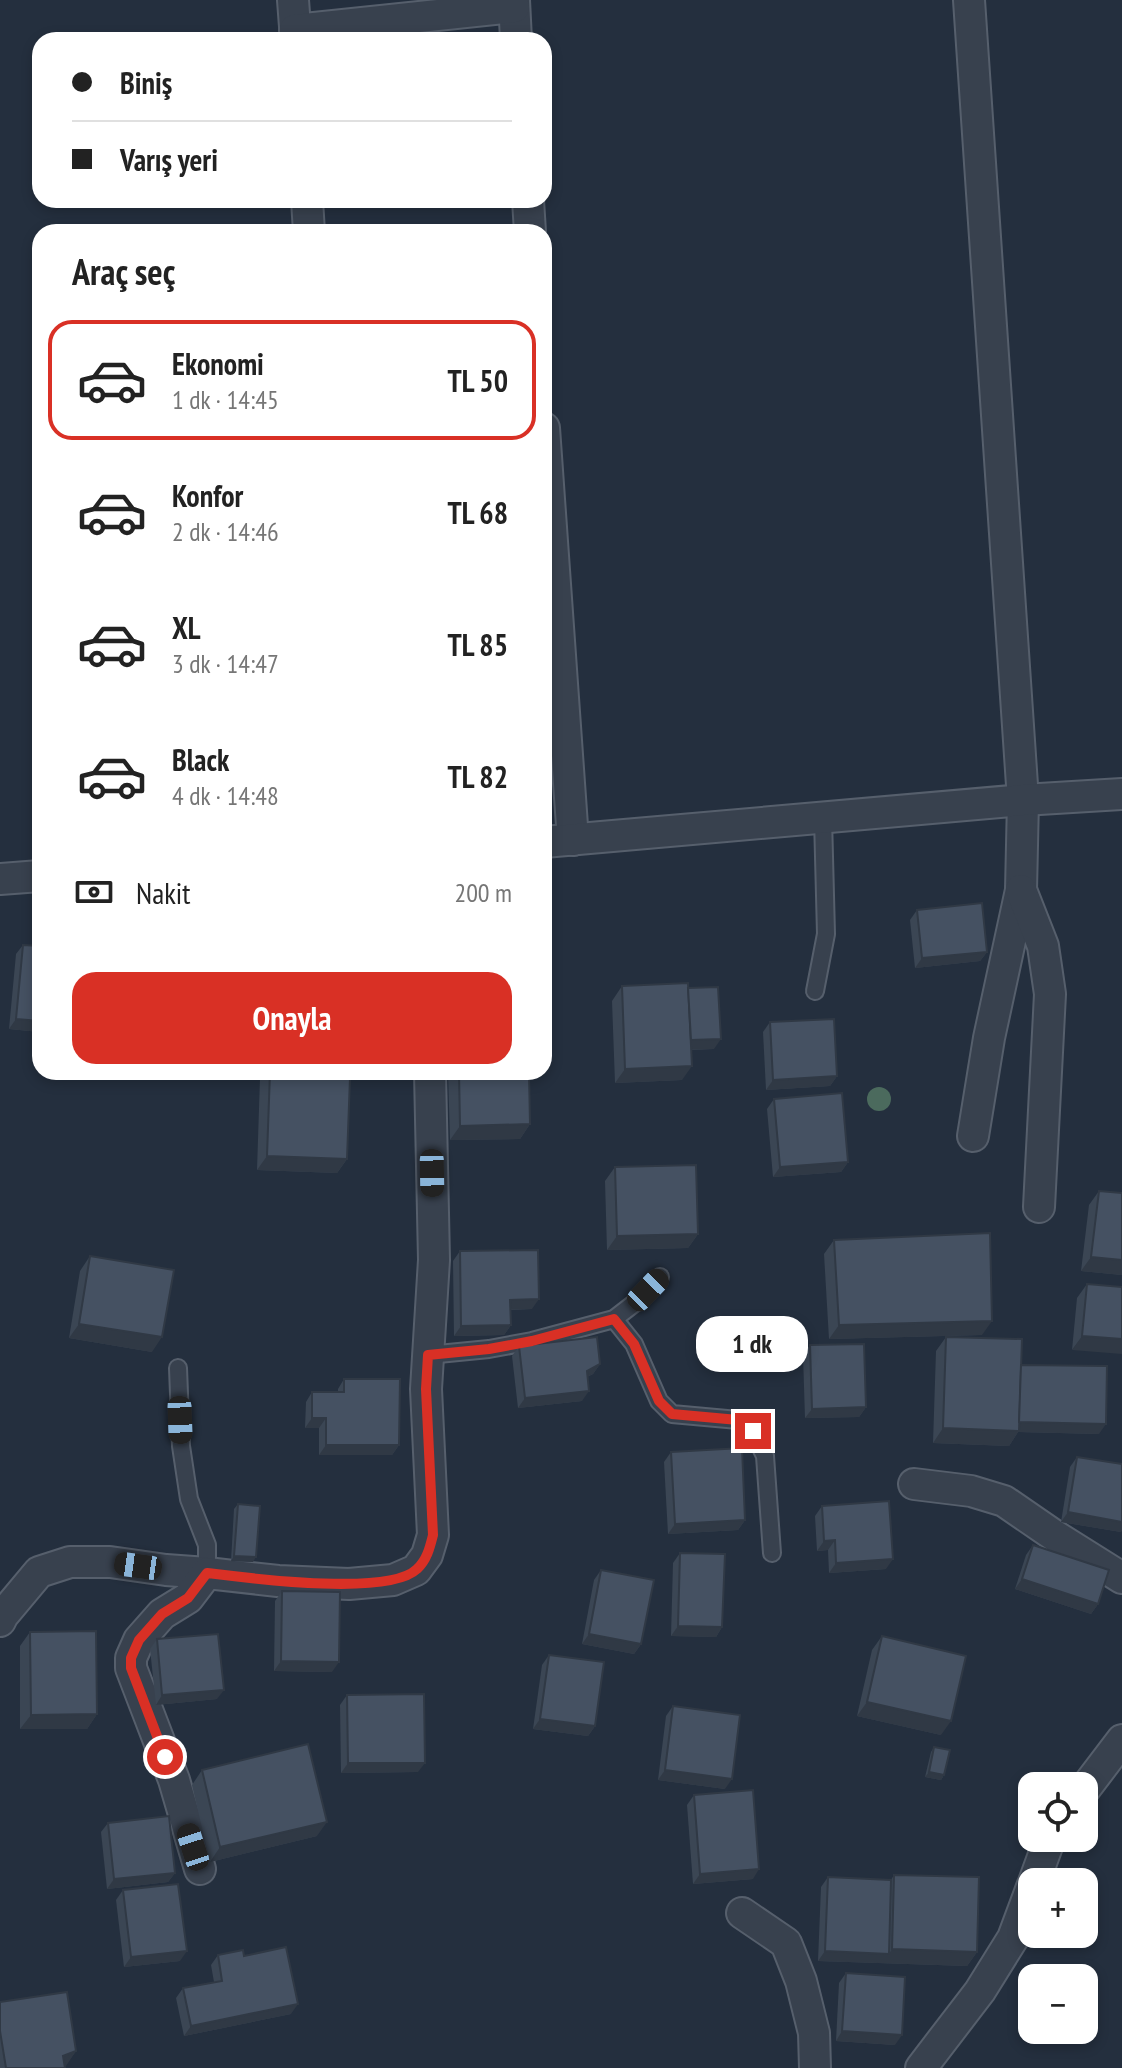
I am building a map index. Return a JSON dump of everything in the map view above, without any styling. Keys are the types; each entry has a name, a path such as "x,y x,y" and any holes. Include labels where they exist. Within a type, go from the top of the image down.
{"street":[{"path":"293,0 295,32"},
{"path":"969,0 1023,800 1021,890 989,1038 973,1136"},
{"path":"316,32 514,4 516,32"},
{"path":"552,648 559,841 1122,794"},
{"path":"0,879 32,877"},
{"path":"1021,890 1043,946 1050,994 1039,1207"},
{"path":"0,1621 39,1572 70,1562 110,1562 278,1581 349,1584 393,1580 416,1570 427,1555 433,1535 426,1389 434,1260 430,1080"},
{"path":"914,1484 971,1491 1004,1501 1122,1578"},
{"path":"200,1869 174,1780 131,1668 131,1658 139,1640 162,1614 188,1598 207,1573"},
{"path":"1098,1772 1122,1740"},
{"path":"742,1913 786,1943 801,1981 814,2033 815,2068"},
{"path":"921,2068 980,1991 1018,1925"}],"lane":[{"path":"815,991 826,934 823,818"},
{"path":"428,1355 532,1341 614,1319 660,1277"},
{"path":"614,1319 634,1344 659,1401 672,1414 738,1420 753,1431 765,1456 772,1553"},
{"path":"178,1368 181,1446 189,1499 207,1545 207,1573"}],"building":[{"path":"982,903 987,952 922,958 917,910"},
{"path":"23,945 32,946 32,1020 16,1019"},
{"path":"688,983 692,1066 625,1069 622,986"},
{"path":"718,987 721,1039 691,1040 688,988"},
{"path":"834,1019 837,1076 773,1080 770,1022"},
{"path":"270,1080 350,1080 347,1159 267,1156"},
{"path":"459,1080 529,1080 530,1124 460,1126"},
{"path":"842,1093 848,1162 780,1167 774,1099"},
{"path":"696,1165 698,1234 617,1236 615,1167"},
{"path":"1099,1191 1122,1193 1122,1260 1091,1257"},
{"path":"990,1233 992,1321 839,1325 834,1240"},
{"path":"538,1250 539,1299 510,1300 511,1325 461,1326 460,1251"},
{"path":"90,1256 174,1270 162,1337 79,1324"},
{"path":"1087,1284 1122,1287 1122,1339 1082,1336"},
{"path":"597,1337 600,1364 587,1371 589,1391 525,1398 519,1346"},
{"path":"946,1337 1022,1339 1019,1431 943,1428"},
{"path":"864,1344 866,1407 812,1409 810,1345"},
{"path":"1021,1365 1107,1366 1106,1424 1019,1422"},
{"path":"344,1379 400,1379 399,1445 326,1445 326,1418 312,1418 312,1392 344,1392"},
{"path":"742,1448 745,1520 675,1524 671,1452"},
{"path":"1077,1457 1122,1464 1122,1522 1068,1512"},
{"path":"889,1501 893,1559 836,1563 835,1540 824,1541 822,1506"},
{"path":"238,1504 260,1506 256,1557 234,1556"},
{"path":"1033,1545 1109,1570 1098,1604 1022,1579"},
{"path":"680,1553 725,1554 722,1627 678,1626"},
{"path":"601,1570 654,1580 641,1644 589,1634"},
{"path":"282,1591 340,1592 339,1662 281,1661"},
{"path":"96,1631 97,1714 31,1715 30,1632"},
{"path":"218,1634 224,1690 162,1695 157,1639"},
{"path":"882,1636 966,1656 951,1721 867,1702"},
{"path":"549,1655 604,1662 595,1726 540,1719"},
{"path":"424,1694 425,1763 348,1763 347,1695"},
{"path":"673,1706 740,1715 732,1779 665,1770"},
{"path":"308,1744 327,1822 220,1847 202,1770"},
{"path":"934,1747 950,1750 944,1775 929,1772"},
{"path":"753,1790 759,1869 700,1874 694,1795"},
{"path":"169,1816 175,1873 114,1879 108,1823"},
{"path":"894,1875 979,1877 977,1952 892,1949"},
{"path":"828,1877 891,1880 889,1954 825,1951"},
{"path":"178,1884 187,1951 131,1957 123,1890"},
{"path":"286,1947 298,2004 191,2026 183,1988 222,1981 218,1955 243,1950 244,1956"},
{"path":"846,1973 905,1977 902,2035 842,2031"},
{"path":"67,1992 76,2051 63,2056 65,2068 6,2068 0,2031 0,2002"}],"route":[{"path":"165,1757 131,1668 131,1658 139,1640 162,1614 188,1598 207,1573 278,1581 349,1584 393,1580 416,1570 427,1555 433,1535 426,1389 428,1355 532,1341 614,1319 634,1344 659,1401 672,1414 738,1420 753,1431"}]}
